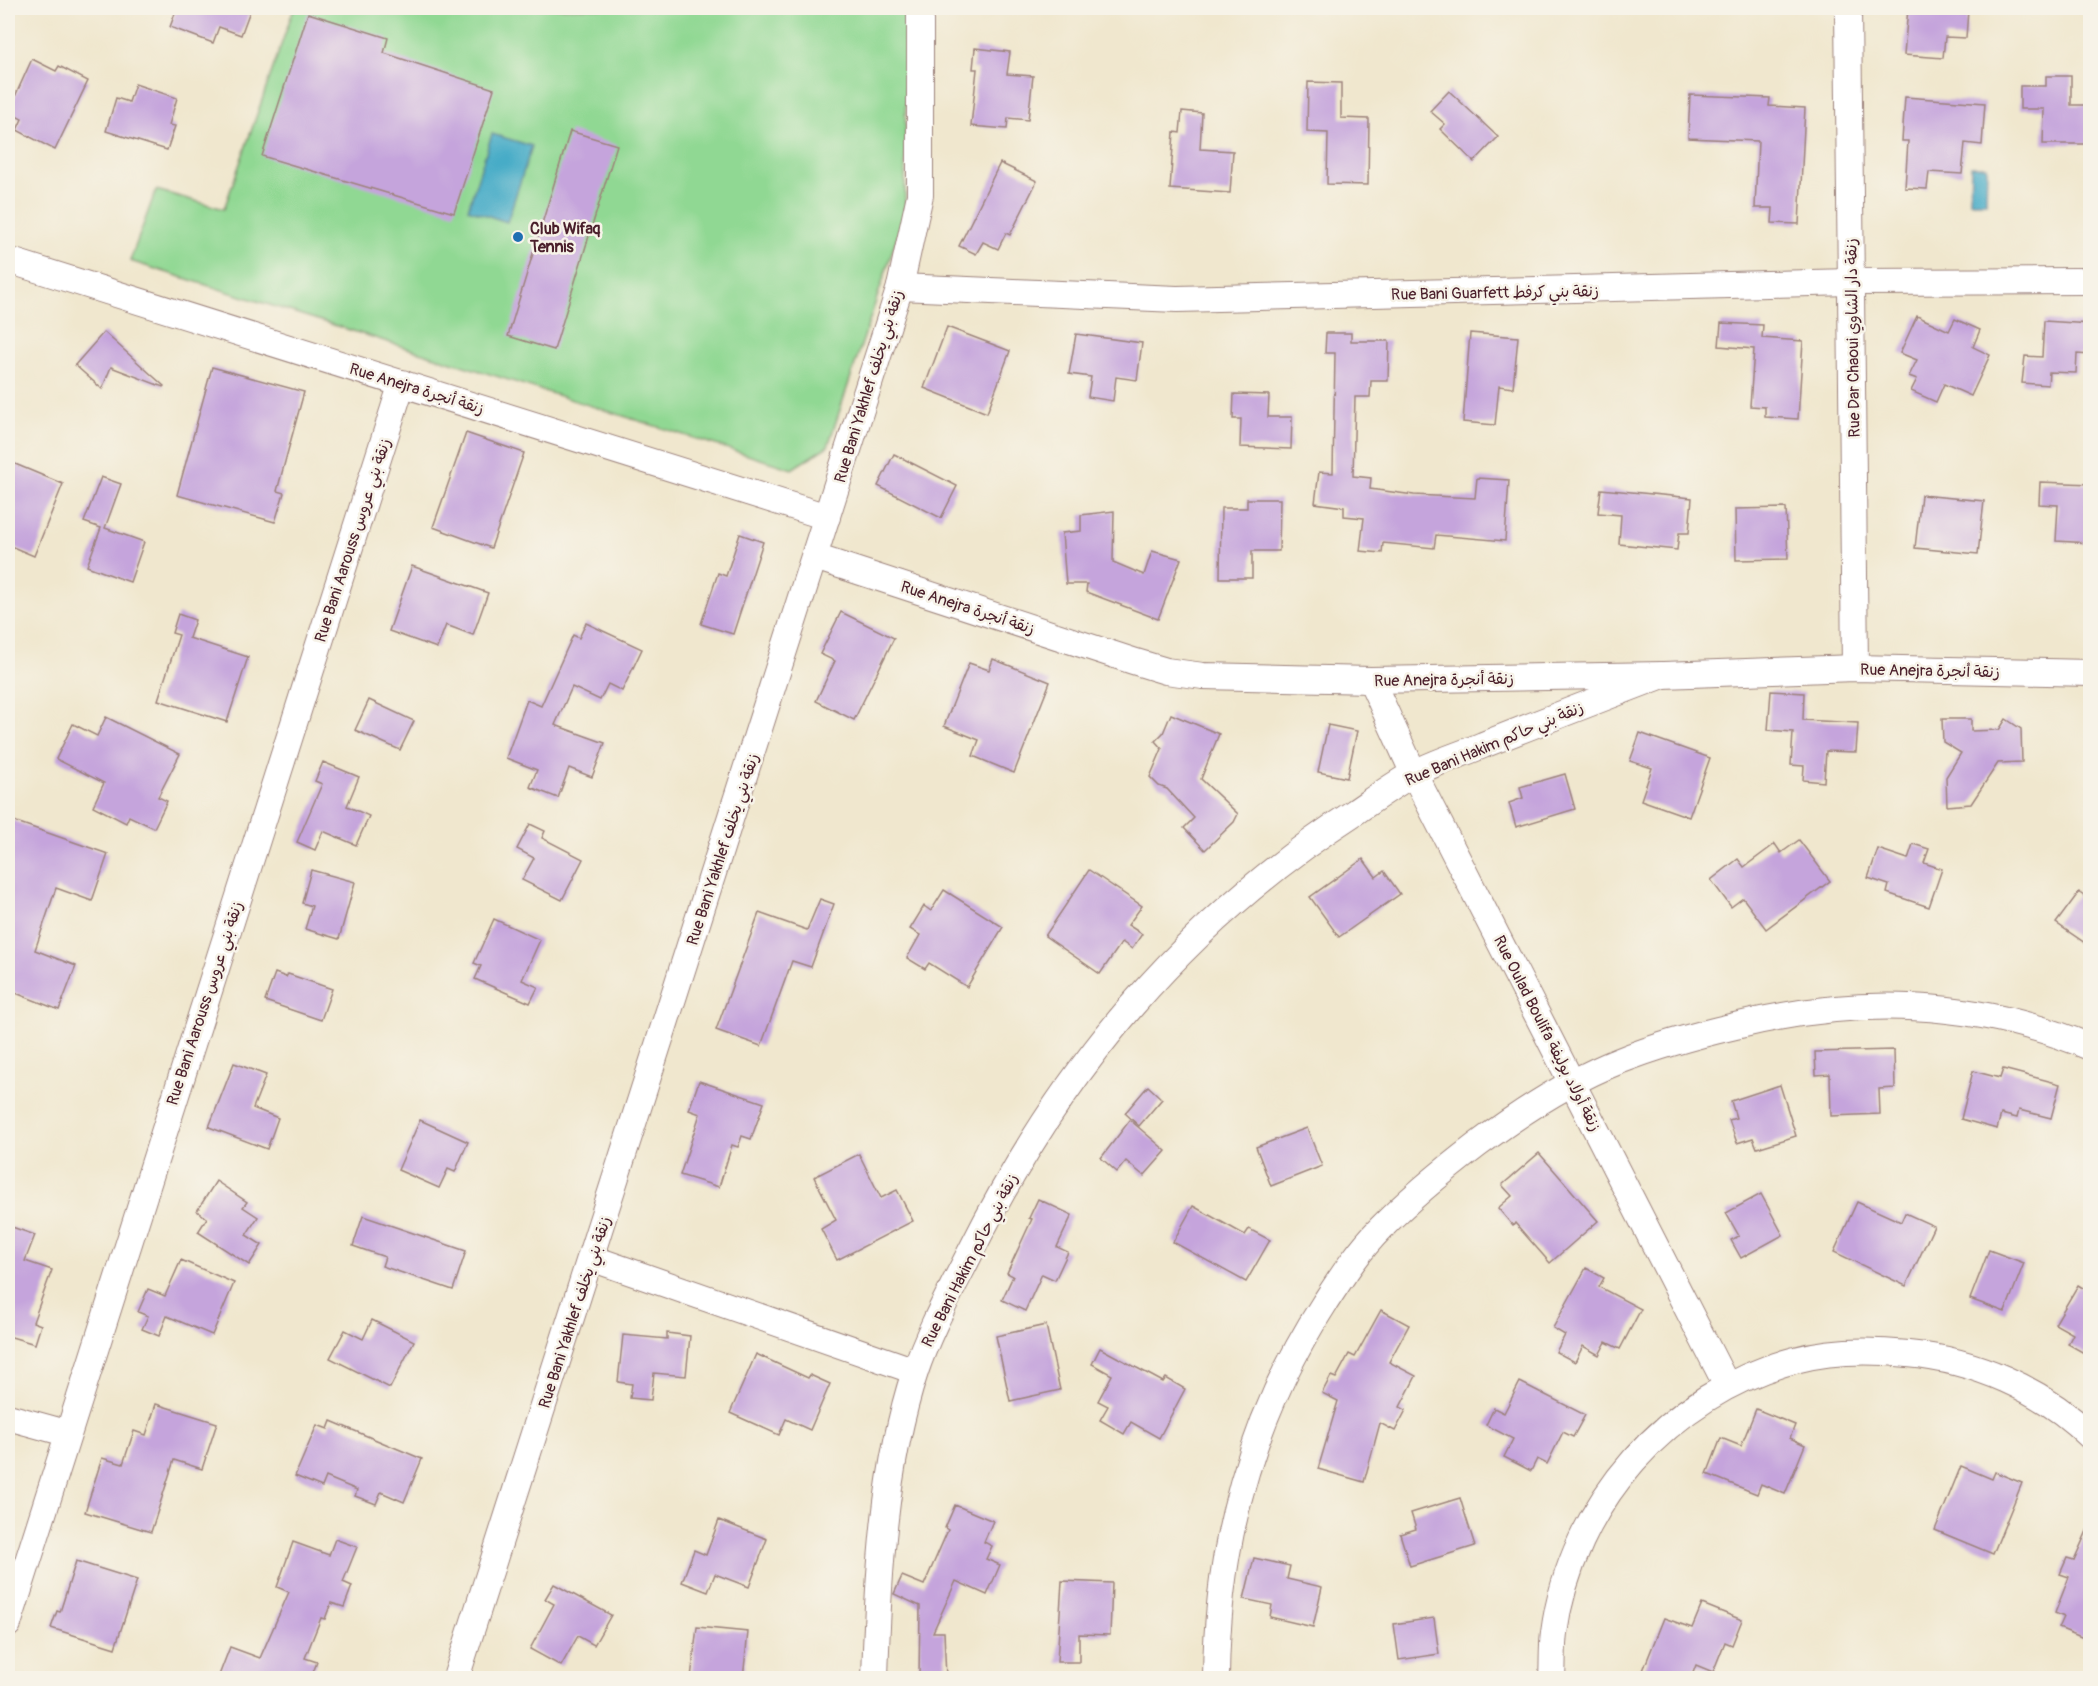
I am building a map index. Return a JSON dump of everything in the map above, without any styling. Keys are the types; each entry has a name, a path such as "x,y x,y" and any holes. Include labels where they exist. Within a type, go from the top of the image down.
{"street":[{"name":"Rue Bani Yakhlef زنقة بني يخلف","path":"456,1678 900,287 920,195 920,8"},
{"name":"Rue Dar Chaoui زنقة دار الشاوي","path":"1848,8 1855,668"},
{"name":"Rue Anejra زنقة أنجرة","path":"8,260 827,518"},
{"name":"Rue Bani Guarfett زنقة بني كرفط","path":"900,287 1177,299 1851,282 2091,281"},
{"name":"Rue Bani Aarouss زنقة بني عروس","path":"8,1624 66,1433 402,383"},
{"name":"Rue Anejra زنقة أنجرة","path":"815,557 1166,671 1203,676 1371,680 1663,675 1855,668 2087,674"},
{"name":"Rue Bani Hakim زنقة بني حاكم","path":"875,1678 877,1596 885,1528 903,1415 915,1371 934,1326 993,1207 1062,1093 1098,1045 1151,981 1258,880 1302,846 1414,774 1663,675"},
{"name":"Rue Oulad Boulifa زنقة أولاد بوليفة","path":"1371,680 1414,774 1727,1386"},
{"path":"1216,1678 1222,1588 1241,1485 1272,1399 1297,1346 1347,1267 1387,1222 1434,1177 1489,1136 1573,1082 1619,1060 1686,1037 1762,1019 1860,1005 1932,1007 2017,1021 2091,1047"},
{"path":"591,1258 915,1371"},
{"path":"1552,1678 1554,1633 1568,1572 1593,1515 1629,1463 1674,1420 1727,1386 1795,1360 1867,1350 1940,1357 2009,1380 2071,1417 2091,1436"},
{"path":"8,1418 66,1433"}],"green space":[{"name":"Club Wifaq Tennis","path":"294,8 906,8 905,213 828,446 792,469 130,261 156,190 224,209"}],"water":[{"path":"492,134 532,146 507,222 468,209"},
{"path":"1971,166 1987,166 1986,202 1970,202"}],"building":[{"path":"177,8 251,8 241,35 219,27 213,43 170,27"},
{"path":"1908,8 1968,10 1966,38 1945,37 1943,58 1904,55"},
{"path":"308,13 388,38 384,53 494,89 454,213 262,156"},
{"path":"975,48 1010,52 1007,74 1033,76 1028,120 1008,118 1007,129 971,126 977,69 973,69"},
{"path":"32,59 56,71 59,66 88,81 55,150 17,130 22,119 8,112"},
{"path":"2046,76 2071,76 2071,105 2091,105 2091,144 2043,144 2044,109 2020,109 2020,86 2046,86"},
{"path":"1308,82 1341,83 1341,118 1369,119 1368,185 1327,184 1328,133 1307,132"},
{"path":"135,84 177,98 169,125 175,126 167,150 106,131 116,98 129,102"},
{"path":"1449,91 1498,137 1474,162 1440,129 1445,124 1430,111"},
{"path":"1690,95 1770,98 1769,106 1805,108 1799,224 1772,223 1773,208 1755,208 1758,141 1688,138"},
{"path":"1905,97 1985,103 1982,145 1965,143 1962,174 1929,172 1927,189 1905,188 1908,141 1902,141"},
{"path":"1182,111 1202,113 1200,149 1233,151 1230,193 1170,189 1174,132 1180,133"},
{"path":"570,131 617,145 554,350 508,336"},
{"path":"1000,163 1037,181 1010,235 1006,233 998,249 983,242 976,254 959,246"},
{"path":"1917,316 1949,331 1955,319 1980,330 1973,347 1990,355 1971,396 1944,384 1936,402 1911,391 1917,379 1909,376 1917,360 1900,353"},
{"path":"2044,321 2091,324 2091,355 2077,354 2076,373 2049,372 2048,385 2022,383 2025,356 2042,357"},
{"path":"1721,323 1763,325 1762,338 1803,341 1798,419 1765,417 1765,407 1750,406 1754,349 1719,346"},
{"path":"947,327 1010,351 987,413 924,388"},
{"path":"104,332 164,386 111,367 102,389 75,365"},
{"path":"1326,333 1351,333 1351,341 1389,341 1388,381 1371,381 1370,397 1355,397 1353,476 1371,478 1370,489 1414,495 1475,498 1477,478 1509,480 1505,541 1436,535 1434,548 1383,543 1382,553 1360,551 1364,518 1344,516 1344,507 1315,503 1319,472 1333,473 1335,353 1325,353"},
{"path":"1470,333 1518,337 1513,388 1499,386 1495,425 1463,422"},
{"path":"1076,334 1142,343 1137,380 1116,377 1113,401 1088,397 1091,377 1069,374"},
{"path":"212,367 304,392 277,491 284,493 275,522 177,495"},
{"path":"1234,394 1269,395 1268,417 1292,417 1291,449 1240,447 1241,419 1233,419"},
{"path":"466,433 524,453 491,548 433,527"},
{"path":"894,454 957,486 941,518 878,486"},
{"path":"8,461 63,484 34,556 8,545"},
{"path":"101,477 121,484 105,528 144,542 130,582 87,566 101,528 84,522"},
{"path":"2040,482 2091,484 2091,543 2056,541 2058,505 2039,504"},
{"path":"1601,489 1692,498 1689,533 1679,533 1677,550 1619,544 1621,515 1598,513"},
{"path":"1921,495 1984,501 1978,554 1915,548"},
{"path":"1247,499 1280,499 1279,551 1252,551 1252,578 1220,578 1221,508 1247,508"},
{"path":"1786,508 1788,559 1736,560 1735,509"},
{"path":"1114,511 1113,562 1144,575 1152,551 1181,559 1158,619 1086,592 1087,584 1066,584 1062,533 1081,531 1081,515"},
{"path":"740,534 763,542 733,634 701,624 718,573 726,576"},
{"path":"412,566 488,593 473,635 446,625 437,648 389,631"},
{"path":"841,612 894,638 854,720 816,701 835,661 820,654"},
{"path":"178,614 195,620 189,638 248,657 227,722 158,700 179,635 172,633"},
{"path":"586,623 642,649 622,691 608,684 600,700 572,687 555,725 605,743 592,777 569,768 558,798 530,787 537,770 506,758 527,700 541,706 573,635 579,638"},
{"path":"993,659 1050,682 1014,773 973,756 979,740 944,726 969,663 989,670"},
{"path":"1771,691 1804,693 1803,720 1858,723 1856,752 1826,751 1824,782 1803,780 1804,766 1791,765 1793,732 1768,730"},
{"path":"369,700 414,721 400,750 355,730"},
{"path":"1171,714 1219,734 1201,779 1238,814 1234,822 1205,850 1184,828 1194,818 1167,789 1159,786 1150,777 1162,749 1155,741 1163,733"},
{"path":"106,717 180,754 158,797 167,801 154,828 129,816 126,823 93,806 104,783 56,759 73,724 97,736"},
{"path":"1942,719 1971,719 1971,731 1999,730 2006,719 2021,729 2022,762 1998,763 1971,804 1947,806 1946,777 1961,753 1943,742"},
{"path":"1328,725 1357,731 1347,778 1318,772"},
{"path":"1640,733 1710,758 1689,817 1641,800 1652,768 1630,761"},
{"path":"323,762 359,777 347,806 369,816 356,845 323,831 315,850 297,842 322,784 315,781"},
{"path":"1565,774 1575,809 1516,827 1509,803 1523,798 1520,787"},
{"path":"8,819 108,854 92,901 56,888 35,950 76,966 59,1010 8,990"},
{"path":"530,824 545,831 542,838 583,859 562,900 522,880 534,858 517,849"},
{"path":"1799,840 1830,881 1766,929 1743,898 1731,907 1711,880 1738,859 1744,867 1775,844 1781,853"},
{"path":"1913,844 1929,849 1924,863 1942,869 1929,907 1887,893 1889,885 1868,878 1878,849 1908,859"},
{"path":"1363,859 1376,877 1384,871 1400,894 1339,937 1310,897"},
{"path":"311,870 355,882 339,939 305,929 312,906 302,903"},
{"path":"1089,870 1142,906 1128,925 1142,934 1132,949 1122,942 1100,974 1045,936"},
{"path":"944,890 1003,927 967,987 929,963 925,969 907,958 920,935 910,929 924,906 931,911"},
{"path":"2079,892 2091,900 2091,947 2056,923"},
{"path":"820,899 834,904 811,967 792,961 761,1046 716,1030 759,913 807,930"},
{"path":"494,919 540,940 522,980 538,987 530,1003 475,979 481,966 474,963"},
{"path":"275,973 286,977 288,974 332,989 321,1020 265,1001"},
{"path":"1894,1050 1895,1088 1879,1089 1880,1114 1831,1116 1830,1074 1816,1075 1815,1052"},
{"path":"234,1063 266,1075 253,1108 278,1118 267,1149 209,1127"},
{"path":"2003,1069 2060,1084 2051,1118 2019,1110 2017,1118 2001,1114 1997,1129 1961,1119 1973,1071 2000,1078"},
{"path":"699,1081 764,1103 751,1139 742,1136 738,1147 732,1145 719,1187 680,1175 700,1114 689,1110"},
{"path":"1780,1085 1796,1136 1757,1148 1753,1138 1737,1143 1729,1120 1736,1118 1731,1101"},
{"path":"1148,1086 1162,1099 1139,1126 1125,1113"},
{"path":"420,1120 468,1142 455,1172 448,1169 439,1188 398,1170"},
{"path":"1130,1120 1166,1151 1144,1176 1126,1161 1117,1172 1101,1158"},
{"path":"1307,1128 1322,1166 1271,1186 1256,1147"},
{"path":"1539,1153 1598,1221 1550,1263 1515,1223 1513,1226 1498,1208 1512,1196 1502,1185"},
{"path":"859,1154 881,1198 897,1190 913,1221 837,1260 821,1229 836,1220 814,1177"},
{"path":"216,1181 247,1202 243,1207 258,1217 246,1235 262,1245 249,1265 198,1232 207,1218 197,1211"},
{"path":"1761,1194 1783,1235 1741,1258 1731,1240 1739,1236 1726,1213"},
{"path":"1038,1199 1072,1215 1057,1247 1068,1252 1055,1280 1042,1274 1025,1311 1002,1300 1013,1276 1007,1273 1032,1219 1029,1218"},
{"path":"1857,1202 1901,1222 1905,1213 1934,1226 1906,1286 1834,1252"},
{"path":"1193,1206 1245,1235 1249,1229 1270,1240 1246,1282 1173,1242"},
{"path":"363,1216 466,1251 453,1290 382,1266 385,1257 353,1246"},
{"path":"12,1227 35,1235 25,1261 52,1270 33,1322 41,1325 35,1344 8,1336 8,1238"},
{"path":"1989,1250 2024,1263 2005,1312 1970,1299"},
{"path":"181,1260 234,1283 212,1335 167,1316 159,1336 142,1329 148,1316 138,1312 148,1289 165,1296"},
{"path":"1586,1268 1604,1278 1599,1287 1641,1309 1620,1349 1606,1342 1599,1355 1583,1346 1575,1362 1556,1352 1565,1335 1553,1328"},
{"path":"2078,1285 2091,1293 2091,1357 2068,1344 2073,1334 2055,1324"},
{"path":"1381,1310 1409,1325 1389,1362 1416,1376 1400,1407 1406,1410 1395,1431 1380,1423 1364,1482 1318,1469 1338,1401 1322,1393 1331,1376 1336,1378 1349,1354 1355,1357"},
{"path":"372,1320 414,1341 390,1388 330,1358 345,1330 363,1339"},
{"path":"1046,1325 1060,1390 1010,1401 996,1336"},
{"path":"667,1333 690,1336 686,1376 654,1373 651,1400 630,1398 632,1384 618,1382 623,1335 667,1339"},
{"path":"1100,1348 1163,1382 1166,1378 1185,1389 1159,1438 1131,1422 1124,1434 1100,1420 1108,1406 1098,1401 1112,1375 1092,1364"},
{"path":"756,1354 808,1378 810,1375 830,1384 810,1430 786,1419 779,1435 730,1413"},
{"path":"1520,1382 1585,1415 1573,1437 1563,1432 1547,1464 1537,1459 1531,1471 1504,1457 1513,1439 1486,1425 1494,1408 1504,1413"},
{"path":"156,1404 217,1423 202,1469 174,1460 151,1532 85,1512 102,1458 123,1464 134,1431 146,1435"},
{"path":"1756,1409 1795,1425 1790,1438 1805,1445 1785,1494 1761,1484 1757,1494 1707,1474 1721,1438 1741,1446"},
{"path":"331,1421 422,1459 404,1502 381,1492 376,1504 355,1496 357,1490 326,1477 322,1487 295,1476 317,1425 328,1429"},
{"path":"1961,1466 1992,1479 1995,1472 2022,1483 1993,1554 1935,1530"},
{"path":"1460,1498 1475,1546 1410,1566 1400,1534 1416,1529 1411,1513"},
{"path":"955,1505 993,1521 984,1542 992,1546 986,1559 1000,1565 987,1595 956,1581 933,1632 944,1632 946,1678 919,1678 920,1606 894,1594 902,1576 924,1585 948,1530 945,1528"},
{"path":"719,1520 767,1539 749,1587 715,1574 708,1592 682,1582 694,1550 706,1555"},
{"path":"2091,1522 2091,1627 2086,1639 2059,1628 2064,1617 2055,1613 2069,1577 2060,1574 2067,1558 2074,1560"},
{"path":"335,1539 357,1547 343,1582 352,1586 344,1607 331,1603 325,1619 321,1618 305,1658 317,1662 311,1678 218,1678 230,1647 260,1658 289,1592 277,1587 293,1542 329,1555"},
{"path":"1254,1558 1290,1566 1287,1579 1322,1587 1313,1627 1270,1617 1272,1605 1244,1599"},
{"path":"76,1561 137,1580 115,1648 51,1628 57,1611 60,1612"},
{"path":"1062,1581 1112,1583 1110,1635 1079,1634 1079,1662 1057,1662"},
{"path":"554,1584 611,1615 594,1645 578,1636 561,1666 530,1649 554,1604 545,1599"},
{"path":"1702,1604 1742,1620 1732,1645 1725,1642 1713,1672 1696,1665 1691,1678 1640,1678 1664,1618 1692,1628"},
{"path":"1434,1618 1439,1654 1399,1660 1394,1624"},
{"path":"697,1627 748,1632 743,1678 691,1678"}],"place":[{"name":"Club Wifaq Tennis","path":"518,237"}]}
